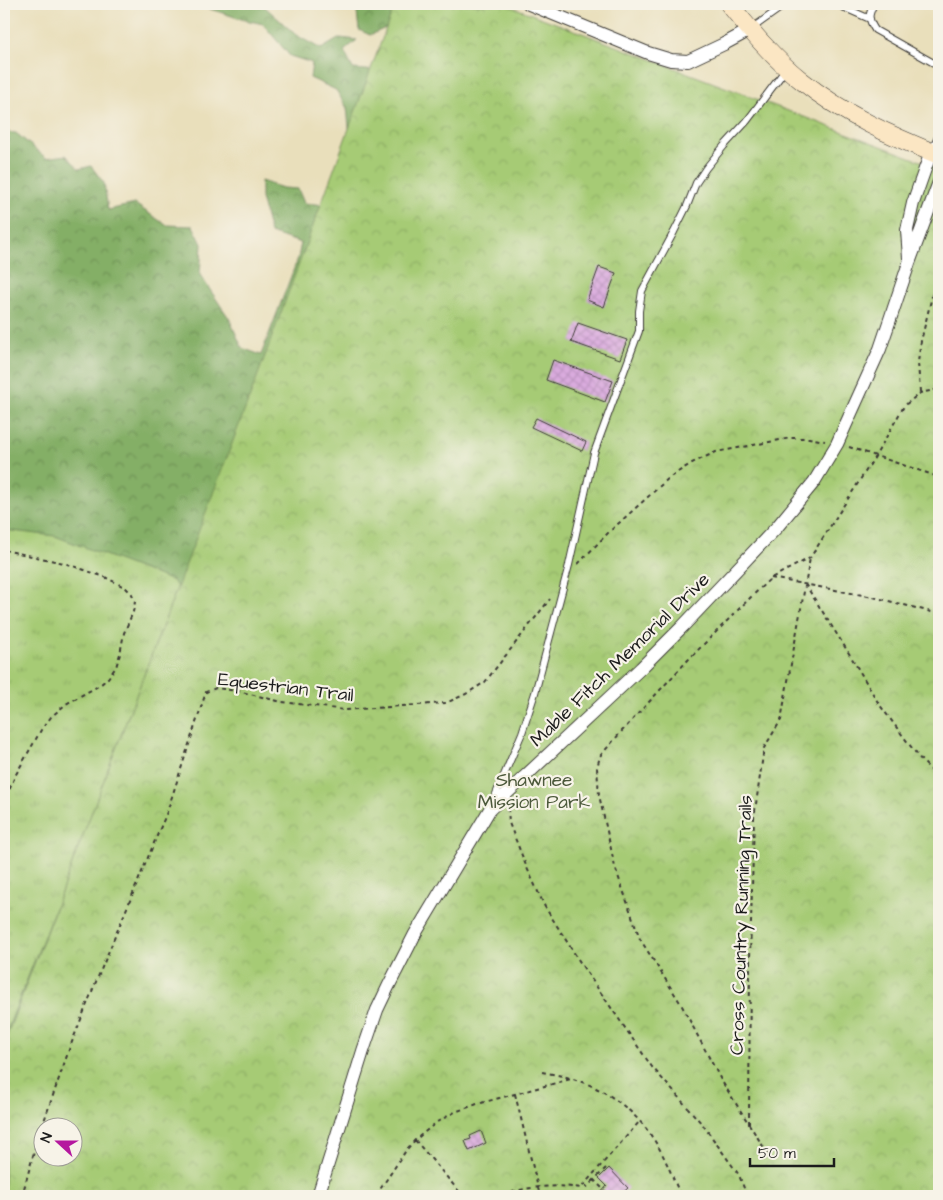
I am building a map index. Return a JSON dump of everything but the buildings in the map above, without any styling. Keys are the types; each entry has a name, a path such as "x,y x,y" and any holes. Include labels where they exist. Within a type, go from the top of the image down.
{"main road":[{"path":"729,4 770,52 801,80 853,115 909,143 935,153"}],"street":[{"path":"530,4 671,60 688,61 750,30"},
{"name":"Mable Fitch Memorial Drive","path":"909,263 907,230 914,202 935,153"},
{"name":"Mable Fitch Memorial Drive","path":"318,1196 377,1010 415,934 490,809 641,668 683,626 777,527 814,482 837,444 880,349 939,182"}],"lane":[{"path":"750,30 786,4"},
{"path":"836,4 870,19"},
{"path":"874,4 869,14 870,22 875,30 939,66"},
{"path":"490,809 522,733 534,693 564,582 594,453 639,331 639,310 642,291 687,206 696,183 706,168 747,121 787,68"},
{"path":"935,153 939,135"}],"path":[{"path":"939,284 934,288 921,341 918,362 920,393 939,389"},
{"name":"Cross Country Running Trails","path":"749,1124 750,957 754,818 764,748 781,720 810,558 876,455 904,406 920,393"},
{"name":"Equestrian Trail","path":"22,1196 37,1141 70,1047 167,812 206,692 216,688 238,691 282,702 345,710 446,704 485,682 577,566 609,532 670,477 692,463 716,452 791,438 809,438 876,455 939,478"},
{"path":"4,550 64,563 105,577 126,588 132,594 135,602 124,633 116,667 100,685 66,704 51,717 41,730 15,776 4,803"},
{"name":"Cross Country Running Trails","path":"768,1154 721,1080 681,1004 640,939 615,867 596,768 600,756 622,731 681,667 751,597 772,578 810,558"},
{"path":"772,578 873,597 939,614"},
{"path":"805,584 879,704 921,760 939,778"},
{"path":"507,793 509,823 545,907 582,967 652,1067 703,1125 739,1175 747,1196"},
{"path":"542,1072 571,1078 589,1085 623,1106 640,1121 653,1138 681,1196"},
{"path":"378,1196 381,1188 415,1140 437,1122 455,1112 477,1104 571,1078"},
{"path":"515,1094 540,1196"},
{"path":"505,1196 514,1191 556,1186 581,1188 640,1121"},
{"path":"415,1140 463,1196"},
{"path":"585,1184 587,1187 606,1168"},
{"path":"594,1180 610,1196"}],"green space":[{"path":"211,4 265,4 264,6 296,35 321,49 340,38 357,40 344,51 353,69 378,71 397,23 370,35 359,30 356,4 390,4 401,9 488,267 45,1118 32,1118 32,1142 4,1196 4,1038 180,591 173,581 55,536 4,530 4,132 16,133 46,158 66,155 79,169 91,166 104,183 108,210 135,204 166,225 193,226 202,244 200,275 229,318 242,348 261,355 298,258 301,243 270,233 261,198 261,181 283,188 298,189 304,203 326,205 350,136 347,108 336,90 310,78 312,63 290,56 263,24 204,7"},
{"name":"Shawnee Mission Park","path":"395,4 505,4 939,168 939,1196 4,1196 4,1043 252,391"},
{"path":"4,229 252,391 4,1043"}]}
